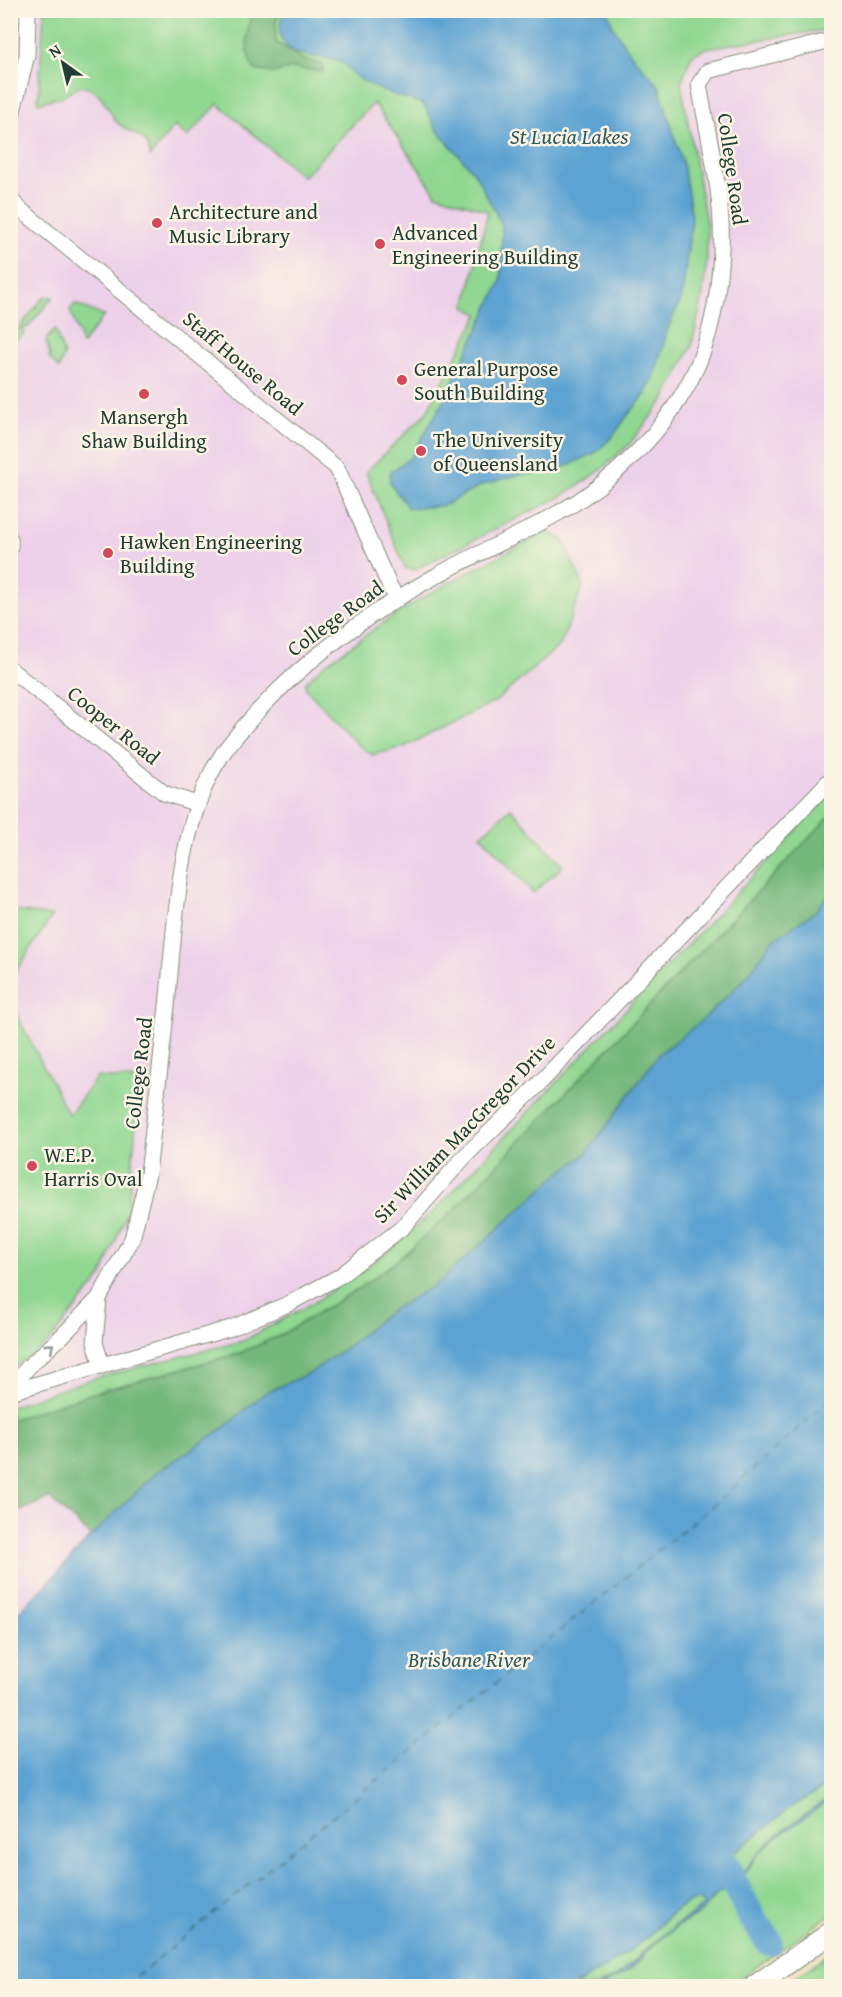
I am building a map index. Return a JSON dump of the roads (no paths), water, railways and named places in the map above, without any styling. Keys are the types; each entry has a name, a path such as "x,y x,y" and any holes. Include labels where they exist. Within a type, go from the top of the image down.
{"street":[{"path":"10,123 27,55 28,10"},
{"name":"College Road","path":"10,1391 28,1366 60,1338 99,1298 132,1239 148,1174 180,888 197,804 220,758 280,687 340,636 435,577 562,512 619,470 659,430 683,396 697,368 709,334 717,294 721,250 720,209 699,84 708,71 831,40"},
{"name":"Staff House Road","path":"10,199 337,468 390,587 398,599"},
{"path":"10,539 10,547"},
{"name":"Cooper Road","path":"10,669 164,793 197,804"},
{"name":"Sir William MacGregor Drive","path":"10,1391 231,1328 288,1304 340,1276 403,1227 466,1155 530,1093 831,778"},
{"name":"College Road","path":"99,1298 95,1342 102,1366"},
{"path":"755,1986 831,1932"}],"water":[{"name":"St Lucia Lakes","path":"283,11 608,11 613,27 631,54 659,86 683,164 692,217 682,298 668,328 655,375 645,395 613,436 597,452 567,466 541,473 518,475 482,485 443,506 408,508 390,483 390,472 410,458 442,404 501,281 502,225 475,174 438,131 423,104 373,86 357,77 340,62 302,55 289,49 281,35"},
{"name":"Brisbane River","path":"831,891 831,1783 787,1810 732,1855 727,1863 732,1870 743,1873 755,1857 745,1874 714,1897 701,1913 676,1927 651,1947 631,1969 602,1986 597,1986 618,1975 663,1935 700,1909 703,1906 702,1902 696,1900 682,1906 636,1946 574,1986 11,1986 11,1619 157,1472 221,1430 265,1393 310,1373 352,1343 389,1312 438,1283 561,1172 586,1154 659,1054 703,1020 747,976 772,941 817,910"},
{"path":"831,1797 772,1841 758,1854 772,1840 783,1831"}],"waterway":[{"path":"716,1847 750,1914 769,1942"}],"place":[{"name":"Architecture and Music Library","path":"157,223"},
{"name":"Advanced Engineering Building","path":"380,244"},
{"name":"General Purpose South Building","path":"402,380"},
{"name":"Mansergh Shaw Building","path":"144,394"},
{"name":"The University of Queensland","path":"421,451"},
{"name":"Hawken Engineering Building","path":"108,553"},
{"name":"W.E.P. Harris Oval","path":"32,1166"}]}
